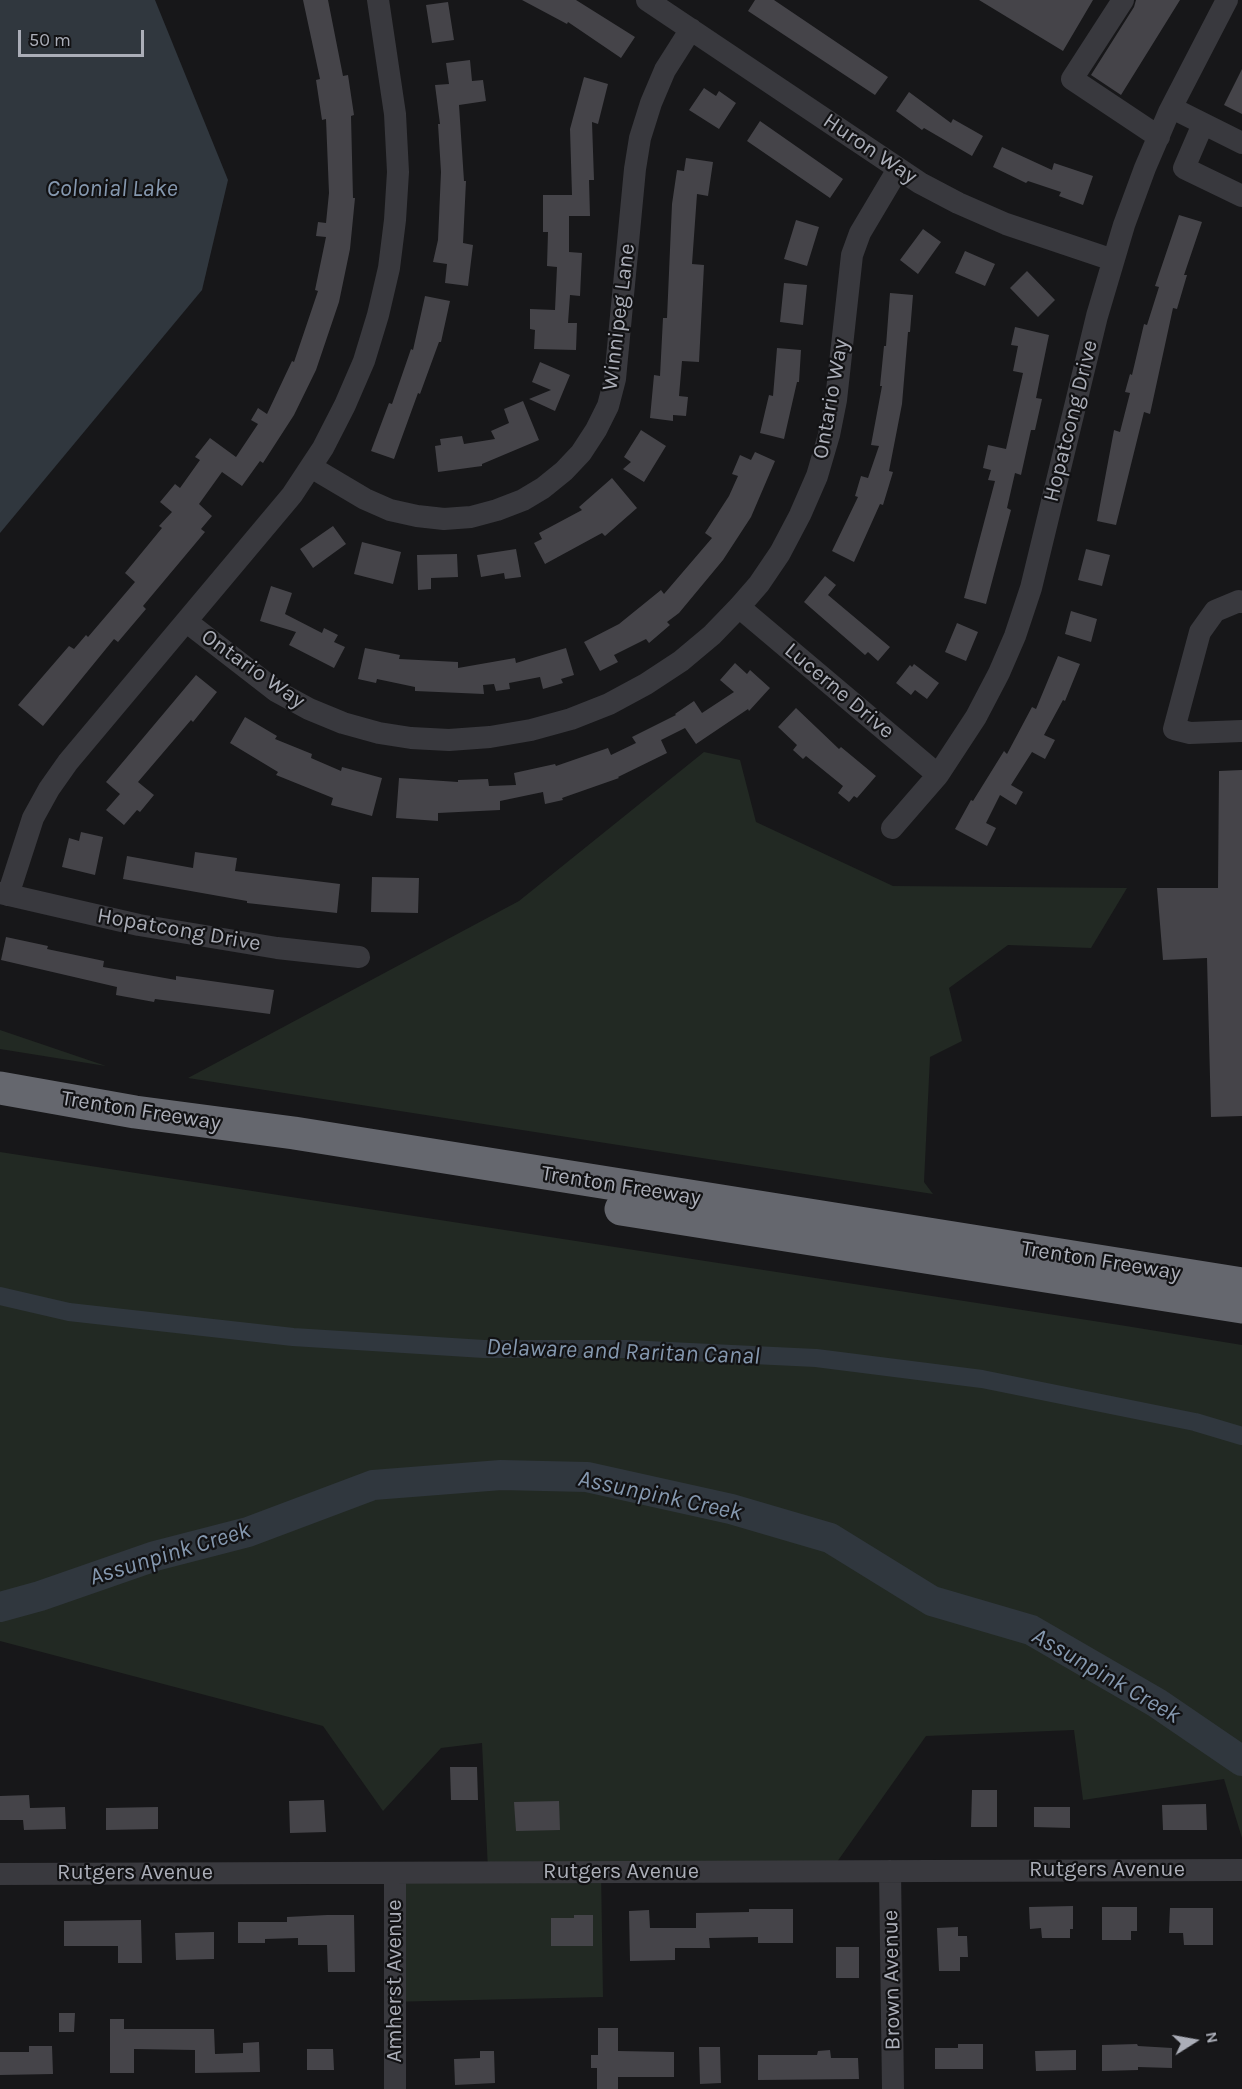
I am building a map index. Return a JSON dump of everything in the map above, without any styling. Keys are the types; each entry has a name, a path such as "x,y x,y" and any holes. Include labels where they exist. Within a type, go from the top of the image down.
{"highway":[{"name":"Trenton Freeway","path":"0,1088 135,1112 294,1133 1242,1284"},
{"name":"Trenton Freeway","path":"0,1112 132,1135 291,1156 1242,1307"}],"street":[{"path":"4,894 33,818 49,789 68,762 292,495 311,467 345,405 364,361 389,268 395,220 397,160 395,114 378,0"},
{"name":"Huron Way","path":"647,0 898,169 958,203 1006,224 1113,260"},
{"path":"1123,0 1072,80 1159,137"},
{"name":"Hopatcong Drive","path":"892,828 938,775 976,717 1015,636 1031,588 1097,316 1113,260 1142,177 1159,137 1227,0"},
{"name":"Winnipeg Lane","path":"311,467 365,499 390,510 444,519 471,517 523,500 564,471 581,453 608,406 615,379 640,138 665,70 691,29"},
{"path":"1172,108 1242,143"},
{"path":"1203,124 1184,168 1242,196"},
{"name":"Ontario Way","path":"187,622 276,691 309,709 343,723 379,733 411,738 449,740 490,737 531,730 571,719 609,704 646,684 681,661 740,607 780,553 800,515 817,476 836,400 852,255 860,233 898,169"},
{"path":"1242,602 1239,601 1215,610 1200,632 1174,729 1190,733 1242,731"},
{"name":"Lucerne Drive","path":"740,607 938,775"},
{"name":"Hopatcong Drive","path":"4,894 140,926 277,948 359,957"},
{"name":"Rutgers Avenue","path":"0,1874 1242,1870"},
{"name":"Brown Avenue","path":"890,1871 893,2089"},
{"name":"Amherst Avenue","path":"395,1873 395,2089"}],"shaded area":[{"path":"704,752 740,760 756,822 893,886 1127,888 1091,948 1008,945 949,988 962,1041 930,1057 924,1182 933,1194 188,1078 519,901"},
{"path":"0,1030 106,1066 0,1049"},
{"path":"0,1152 1242,1345 1242,1838 1224,1779 1083,1800 1074,1730 926,1736 832,1869 601,1870 603,1997 386,2002 386,1871 488,1870 482,1743 441,1748 383,1811 323,1726 0,1641"}],"water":[{"name":"Colonial Lake","path":"0,0 155,0 228,180 202,290 0,533"}],"building":[{"path":"303,0 328,0 343,76 348,75 354,115 351,116 353,198 355,198 350,249 339,302 316,370 294,415 263,463 260,461 242,486 222,472 199,504 212,516 201,529 205,532 143,606 146,609 118,642 114,639 43,726 18,705 69,646 74,649 86,635 88,637 135,582 125,573 162,528 159,526 172,512 160,502 175,484 180,488 200,460 195,457 210,438 236,457 258,424 251,420 258,408 267,414 292,361 294,362 318,291 315,290 326,237 316,236 318,222 326,223 329,193 326,119 322,120 316,80 320,79"},
{"path":"522,0 576,0 635,37 621,58 568,22 567,24"},
{"path":"755,0 774,0 888,77 875,95 748,11"},
{"path":"979,0 1093,0 1063,51"},
{"path":"1136,0 1180,0 1121,95 1091,75 1134,7"},
{"path":"448,2 454,40 432,43 426,5"},
{"path":"470,60 472,81 483,80 486,101 459,105 464,181 466,181 463,243 473,245 468,286 445,283 447,264 433,262 438,240 441,172 438,124 440,124 435,85 449,84 446,63"},
{"path":"1242,69 1242,114 1224,105"},
{"path":"584,77 608,84 598,124 592,122 594,180 589,180 590,216 569,216 569,252 582,253 580,296 570,295 568,323 577,323 576,350 534,349 535,330 530,329 530,309 555,310 557,267 547,266 548,232 543,232 543,195 572,195 570,129"},
{"path":"704,88 716,96 719,91 736,103 719,129 689,110"},
{"path":"909,92 951,123 953,119 983,136 972,156 924,128 922,130 896,111"},
{"path":"760,121 843,179 830,198 747,141"},
{"path":"1002,147 1052,170 1054,163 1093,176 1083,205 1059,196 1061,192 1028,181 1026,183 993,167"},
{"path":"686,158 713,162 708,196 697,194 692,264 704,265 699,362 682,361 679,396 688,397 686,416 673,415 673,421 650,418 654,375 660,376 663,318 667,318 672,204 677,170 684,171"},
{"path":"1179,215 1202,222 1184,275 1187,275 1177,309 1173,308 1150,414 1144,412 1116,525 1097,521 1114,430 1120,432 1130,393 1125,392 1130,374 1132,375 1144,324 1147,325 1159,287 1155,286"},
{"path":"796,220 819,227 807,266 784,259"},
{"path":"923,229 941,242 918,274 900,260"},
{"path":"965,251 995,264 985,286 955,273"},
{"path":"1027,271 1055,300 1038,317 1010,288"},
{"path":"784,283 807,285 803,325 780,322"},
{"path":"890,293 913,295 902,404 889,471 893,472 883,505 880,504 854,562 832,551 858,497 855,496 861,476 868,478 879,446 871,445 882,386 880,386"},
{"path":"425,296 450,301 441,342 439,342 420,394 418,393 394,459 371,451 389,403 392,404 411,349 413,350"},
{"path":"1015,327 1049,335 1036,398 1042,399 1035,430 1031,430 1021,475 1015,473 1007,508 1011,510 986,604 964,598 995,481 988,480 991,470 983,468 988,445 1006,449 1023,373 1013,371 1018,346 1011,345"},
{"path":"777,348 801,350 799,382 797,382 784,439 760,433 769,395 773,396"},
{"path":"540,362 570,375 555,411 529,399 551,390 532,382"},
{"path":"523,401 539,440 482,464 482,466 438,472 435,446 441,445 440,439 462,436 464,444 495,439 491,431 509,423 504,409"},
{"path":"641,430 666,446 644,482 623,469 631,462 624,457"},
{"path":"755,452 775,461 751,517 723,560 679,613 667,622 670,625 649,643 646,639 614,655 618,662 600,671 584,642 619,624 661,590 664,594 712,538 705,533 729,496 738,476 732,474 740,455 751,460"},
{"path":"612,478 637,508 605,536 602,533 545,564 534,543 542,539 539,533 582,510 579,507"},
{"path":"333,526 346,544 313,568 300,549"},
{"path":"362,542 401,552 393,584 354,574"},
{"path":"516,549 521,577 505,579 504,573 481,577 477,555"},
{"path":"1086,549 1110,555 1102,586 1078,580"},
{"path":"457,554 458,577 431,578 431,589 418,590 417,555"},
{"path":"825,576 836,585 828,595 890,647 878,661 868,652 865,655 804,602"},
{"path":"271,586 292,593 285,614 322,633 324,628 338,635 334,642 345,647 334,668 289,645 296,632 260,621"},
{"path":"1071,611 1097,619 1091,642 1065,634"},
{"path":"957,623 978,632 966,661 945,652"},
{"path":"365,648 400,655 399,659 458,662 458,668 515,658 516,663 566,648 574,675 561,679 563,683 543,689 540,677 509,683 510,689 496,691 494,684 483,685 484,694 415,691 415,687 377,679 376,683 358,679"},
{"path":"1058,656 1080,664 1065,701 1063,700 1044,735 1055,740 1045,759 1032,752 1011,785 1023,792 1016,805 1000,795 986,823 996,828 987,846 955,829 971,800 973,801 1004,751 1007,754 1032,707 1036,709"},
{"path":"735,663 747,674 750,670 770,688 749,711 748,709 696,744 685,728 661,740 667,753 619,778 562,798 563,800 545,804 543,792 500,801 500,810 438,813 438,821 396,818 399,778 458,782 458,780 488,779 489,786 516,785 514,773 555,764 556,766 608,748 611,755 636,743 632,737 676,715 694,701 702,713 734,692 720,680"},
{"path":"914,664 939,683 927,699 915,690 911,695 896,683 910,665 912,667"},
{"path":"196,675 217,692 138,782 154,795 140,812 137,810 124,825 106,810 120,794 106,782"},
{"path":"796,708 839,749 841,747 876,776 857,798 854,796 849,802 838,793 843,786 806,756 803,759 793,750 797,745 778,727"},
{"path":"245,717 277,736 275,739 312,754 311,758 341,771 342,767 382,778 372,816 331,805 333,798 276,775 278,772 230,743"},
{"path":"1242,770 1242,1116 1211,1117 1207,958 1163,960 1157,888 1218,888 1219,771"},
{"path":"81,832 103,837 95,875 62,867 69,838 79,841"},
{"path":"195,852 237,858 235,871 340,884 337,913 247,903 247,901 123,879 127,856 193,868"},
{"path":"372,877 419,878 418,913 371,912"},
{"path":"6,937 48,946 47,949 104,961 103,967 176,980 176,976 274,990 270,1014 155,999 154,1002 116,995 117,987 1,960"},
{"path":"450,1767 477,1767 478,1800 451,1800"},
{"path":"972,1790 997,1790 997,1827 971,1827"},
{"path":"29,1795 30,1808 65,1807 66,1829 24,1830 23,1820 0,1820 0,1796"},
{"path":"324,1800 326,1832 290,1833 289,1801"},
{"path":"559,1801 560,1830 516,1831 514,1802"},
{"path":"1206,1804 1207,1830 1163,1830 1162,1805"},
{"path":"158,1807 158,1829 106,1830 106,1808"},
{"path":"1034,1807 1070,1807 1070,1828 1034,1827"},
{"path":"1073,1906 1073,1929 1070,1929 1070,1938 1042,1938 1041,1928 1030,1929 1029,1907"},
{"path":"1102,1907 1137,1907 1137,1931 1131,1931 1131,1940 1102,1940"},
{"path":"1170,1908 1213,1908 1213,1945 1184,1945 1183,1933 1169,1933"},
{"path":"749,1909 793,1909 793,1943 758,1943 758,1937 709,1938 710,1948 675,1948 675,1960 630,1961 629,1911 649,1910 650,1928 696,1928 696,1913 749,1912"},
{"path":"354,1915 355,1972 328,1972 327,1945 298,1945 298,1938 265,1939 265,1943 238,1943 238,1922 287,1922 287,1917"},
{"path":"574,1915 593,1915 593,1946 551,1946 551,1918 574,1918"},
{"path":"141,1920 142,1963 118,1963 118,1946 64,1946 64,1921"},
{"path":"958,1927 958,1936 967,1936 968,1957 960,1957 960,1971 939,1971 937,1928"},
{"path":"214,1932 214,1959 176,1960 175,1933"},
{"path":"836,1947 859,1947 859,1978 836,1978"},
{"path":"59,2013 75,2013 74,2032 59,2032"},
{"path":"110,2019 124,2019 124,2029 214,2029 215,2054 243,2053 243,2043 259,2042 260,2072 195,2073 195,2050 134,2049 134,2073 110,2073"},
{"path":"598,2028 618,2028 618,2051 674,2052 674,2077 618,2077 618,2089 597,2089 597,2068 591,2068 591,2055 598,2055"},
{"path":"958,2044 983,2044 983,2069 935,2069 935,2048 958,2048"},
{"path":"1137,2044 1138,2046 1172,2048 1172,2068 1138,2067 1138,2070 1102,2071 1102,2045"},
{"path":"29,2046 52,2046 53,2074 0,2075 0,2052 29,2052"},
{"path":"699,2047 720,2047 721,2083 700,2084"},
{"path":"307,2049 333,2049 334,2070 307,2070"},
{"path":"830,2050 831,2058 858,2058 859,2079 758,2080 758,2055 817,2055 818,2051"},
{"path":"1076,2050 1076,2070 1036,2071 1035,2051"},
{"path":"480,2051 494,2051 495,2083 455,2085 454,2059 480,2058"}],"waterway":[{"name":"Delaware and Raritan Canal","path":"0,1296 69,1312 293,1337 484,1349 627,1349 816,1358 982,1379 1195,1422 1242,1436"},
{"name":"Assunpink Creek","path":"0,1607 40,1596 155,1556 248,1532 373,1485 501,1475 587,1477 731,1509 830,1538 932,1601 1031,1630 1157,1703 1242,1761"}]}
